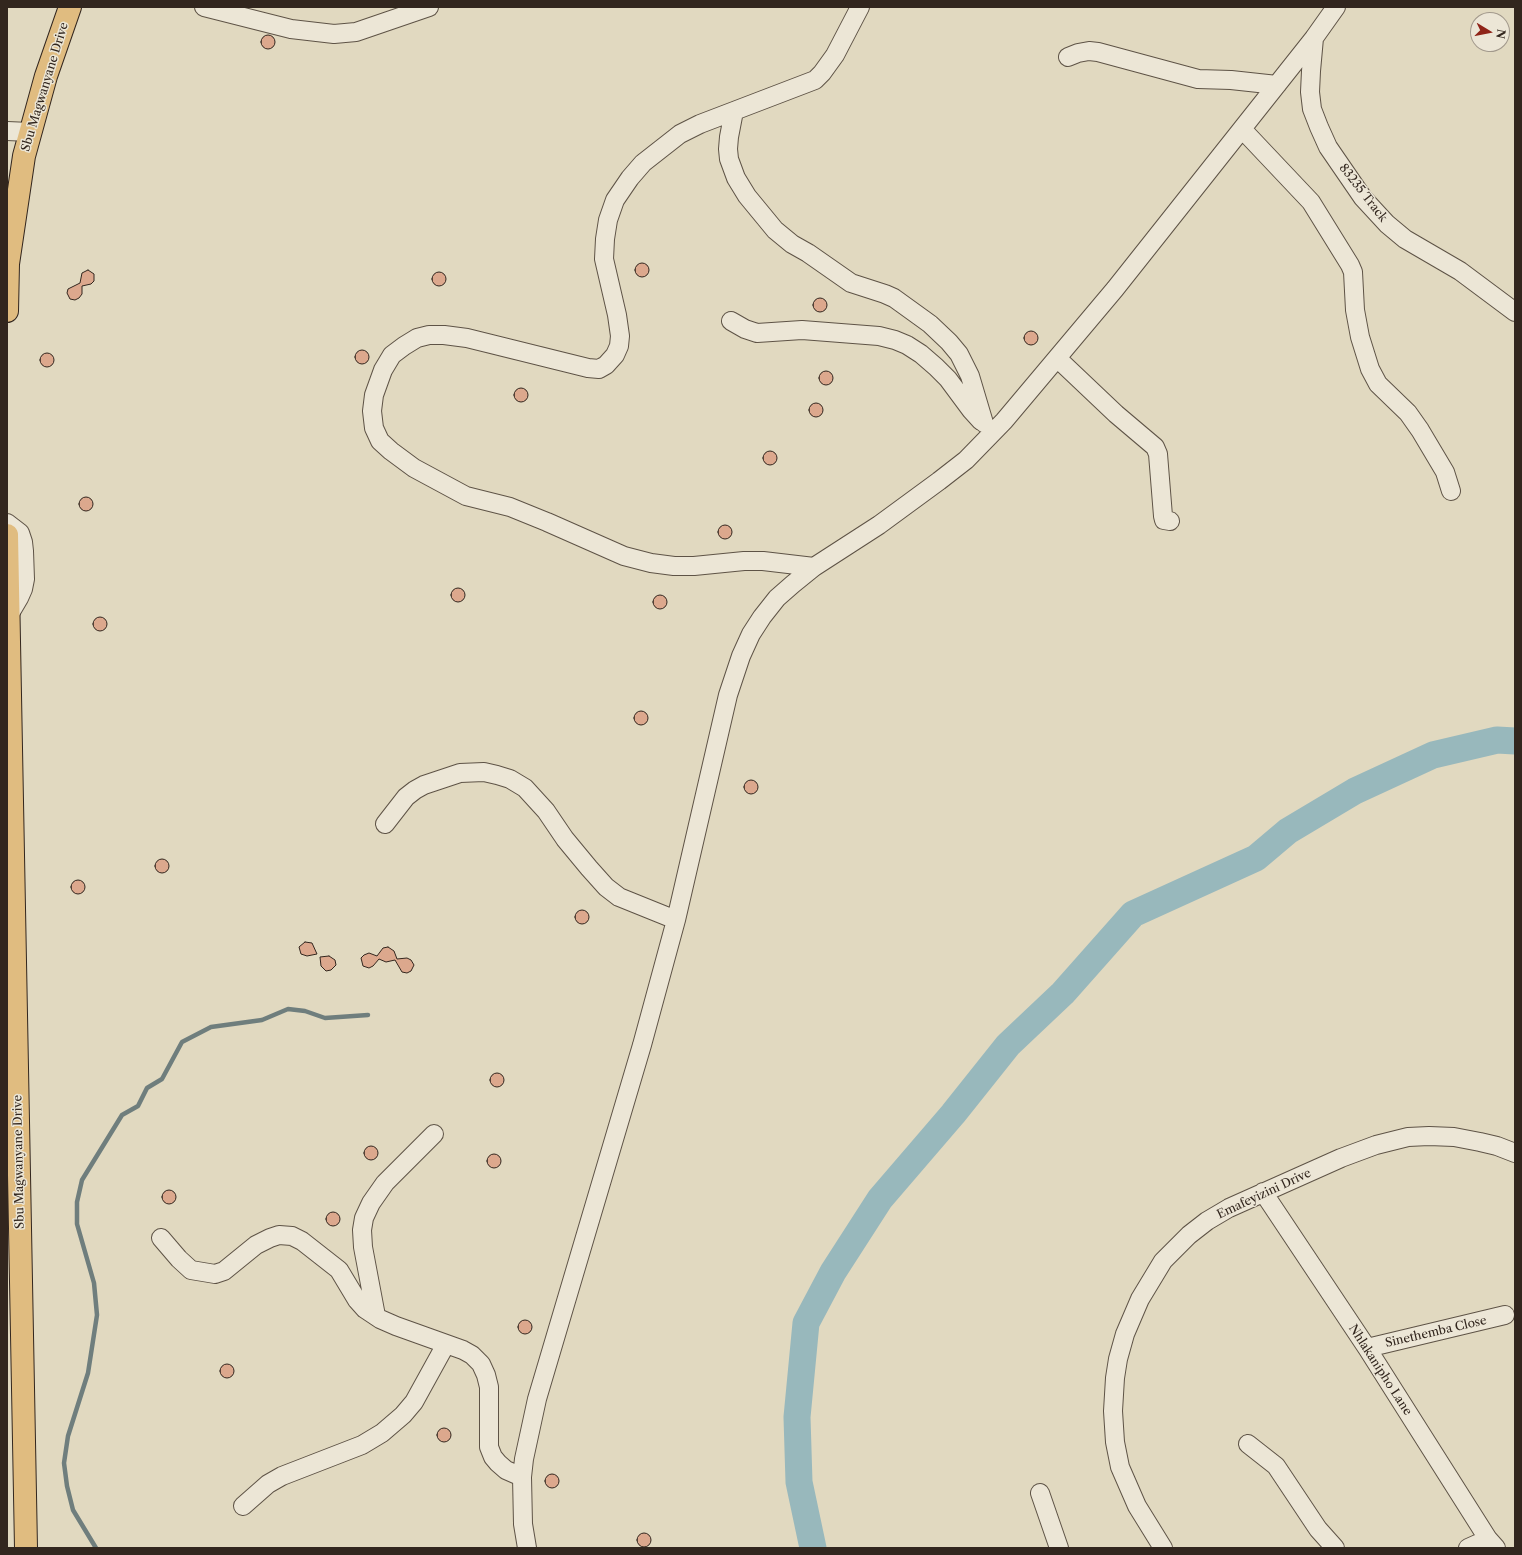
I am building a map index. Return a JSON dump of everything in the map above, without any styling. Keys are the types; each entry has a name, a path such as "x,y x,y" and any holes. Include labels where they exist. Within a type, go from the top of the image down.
{"main road":[{"name":"Sbu Magwanyane Drive","path":"7,311 8,264 24,156 46,76 70,7"},
{"name":"Sbu Magwanyane Drive","path":"7,535 26,1548"}],"street":[{"path":"204,7 291,29 334,34 356,32 429,7"},
{"path":"814,567 763,561 674,566 651,563 624,556 510,507 466,496 414,468 380,441 374,428 372,411 374,395 383,370 392,355 417,338 444,335 467,338 588,368 599,369 606,365 615,355 619,346 620,336 617,315 604,259 605,239 608,220 615,200 630,178 643,163 680,134 700,124 815,80 835,55 860,7"},
{"path":"527,1548 523,1524 522,1477 524,1459 537,1399 642,1045 676,920 728,695 741,656 751,634 777,598 814,567 879,525 966,460 989,428 1058,359 1277,85 1336,7"},
{"name":"83235 Track","path":"1314,38 1310,78 1312,109 1328,147 1363,198 1387,224 1405,239 1460,271 1515,312"},
{"path":"1068,57 1078,53 1093,51 1198,79 1230,80 1277,85"},
{"path":"734,111 729,137 729,159 736,178 747,196 775,230 792,244 808,253 851,283 894,298 930,324 949,342 959,354 970,376 989,428"},
{"path":"1242,129 1310,202 1350,265 1353,272 1355,310 1360,337 1372,373 1378,384 1408,413 1420,430 1445,472 1452,491"},
{"path":"7,131 30,132"},
{"path":"731,321 745,329 757,333 802,330 879,336 907,345 921,354 948,379 971,410 989,428"},
{"path":"1058,359 1116,414 1155,447 1158,454 1163,516 1164,520 1170,521"},
{"path":"7,523 20,534 23,542 25,579 19,598 8,615"},
{"path":"385,824 406,797 424,785 460,773 478,771 497,774 510,779 525,788 546,811 565,839 606,887 619,897 676,920"},
{"path":"376,1316 363,1247 362,1230 364,1218 371,1204 386,1183 434,1134"},
{"name":"Emafeyizini Drive","path":"1163,1548 1137,1506 1120,1467 1115,1442 1113,1411 1115,1378 1125,1334 1140,1298 1163,1262 1189,1235 1207,1221 1229,1208 1341,1158 1376,1145 1408,1137 1454,1137 1498,1146 1515,1153"},
{"name":"Nhlakanipho Lane","path":"1263,1192 1367,1348 1492,1544"},
{"path":"161,1238 179,1259 191,1270 215,1274 224,1271 256,1245 270,1238 279,1235 292,1236 302,1242 339,1270 357,1300 365,1309 396,1326 468,1352 481,1364 490,1387 489,1448 493,1457 498,1463 506,1470 522,1477"},
{"name":"Sinethemba Close","path":"1367,1348 1505,1315"},
{"path":"243,1506 268,1484 282,1476 362,1445 382,1433 403,1416 414,1402 446,1344"},
{"path":"1248,1444 1278,1469 1318,1529 1335,1548"},
{"path":"1040,1493 1058,1548"},
{"path":"1468,1548 1492,1544"}],"building":[{"path":"265,35 271,35 275,39 275,45 271,49 265,49 261,45 261,39"},
{"path":"639,263 645,263 649,267 649,273 645,277 639,277 635,273 635,267"},
{"path":"88,270 94,274 94,281 91,284 82,286 82,294 79,298 75,300 70,299 67,293 68,289 80,283 82,273"},
{"path":"436,272 442,272 446,276 446,282 442,286 436,286 432,282 432,276"},
{"path":"817,298 823,298 827,302 827,308 823,312 817,312 813,308 813,302"},
{"path":"1028,331 1034,331 1038,335 1038,341 1034,345 1028,345 1024,341 1024,335"},
{"path":"359,350 365,350 369,354 369,360 365,364 359,364 355,360 355,354"},
{"path":"44,353 50,353 54,357 54,363 50,367 44,367 40,363 40,357"},
{"path":"823,371 829,371 833,375 833,381 829,385 823,385 819,381 819,375"},
{"path":"518,388 524,388 528,392 528,398 524,402 518,402 514,398 514,392"},
{"path":"813,403 819,403 823,407 823,413 819,417 813,417 809,413 809,407"},
{"path":"767,451 773,451 777,455 777,461 773,465 767,465 763,461 763,455"},
{"path":"83,497 89,497 93,501 93,507 89,511 83,511 79,507 79,501"},
{"path":"722,525 728,525 732,529 732,535 728,539 722,539 718,535 718,529"},
{"path":"455,588 461,588 465,592 465,598 461,602 455,602 451,598 451,592"},
{"path":"657,595 663,595 667,599 667,605 663,609 657,609 653,605 653,599"},
{"path":"97,617 103,617 107,621 107,627 103,631 97,631 93,627 93,621"},
{"path":"638,711 644,711 648,715 648,721 644,725 638,725 634,721 634,715"},
{"path":"748,780 754,780 758,784 758,790 754,794 748,794 744,790 744,784"},
{"path":"159,859 165,859 169,863 169,869 165,873 159,873 155,869 155,863"},
{"path":"75,880 81,880 85,884 85,890 81,894 75,894 71,890 71,884"},
{"path":"579,910 585,910 589,914 589,920 585,924 579,924 575,920 575,914"},
{"path":"305,942 312,943 317,954 307,956 301,954 299,947"},
{"path":"388,947 394,951 397,959 407,958 411,960 414,965 411,971 407,973 402,972 395,960 386,962 379,959 369,968 363,966 361,958 364,955 369,953 377,956 383,948"},
{"path":"329,956 335,960 336,965 331,970 326,971 321,966 320,957"},
{"path":"494,1073 500,1073 504,1077 504,1083 500,1087 494,1087 490,1083 490,1077"},
{"path":"368,1146 374,1146 378,1150 378,1156 374,1160 368,1160 364,1156 364,1150"},
{"path":"491,1154 497,1154 501,1158 501,1164 497,1168 491,1168 487,1164 487,1158"},
{"path":"166,1190 172,1190 176,1194 176,1200 172,1204 166,1204 162,1200 162,1194"},
{"path":"330,1212 336,1212 340,1216 340,1222 336,1226 330,1226 326,1222 326,1216"},
{"path":"522,1320 528,1320 532,1324 532,1330 528,1334 522,1334 518,1330 518,1324"},
{"path":"224,1364 230,1364 234,1368 234,1374 230,1378 224,1378 220,1374 220,1368"},
{"path":"441,1428 447,1428 451,1432 451,1438 447,1442 441,1442 437,1438 437,1432"},
{"path":"549,1474 555,1474 559,1478 559,1484 555,1488 549,1488 545,1484 545,1478"},
{"path":"641,1533 647,1533 651,1537 651,1543 647,1547 641,1547 637,1543 637,1537"}],"waterway":[{"path":"813,1548 799,1482 797,1417 806,1323 833,1272 880,1199 953,1114 1008,1045 1063,993 1133,914 1256,858 1288,831 1355,791 1433,755 1497,740 1515,741"},
{"path":"96,1548 73,1510 67,1486 64,1463 68,1436 88,1373 97,1315 94,1283 77,1224 77,1202 82,1180 122,1115 138,1106 147,1088 162,1079 182,1042 211,1027 262,1020 288,1009 305,1011 325,1018 368,1015"}]}
